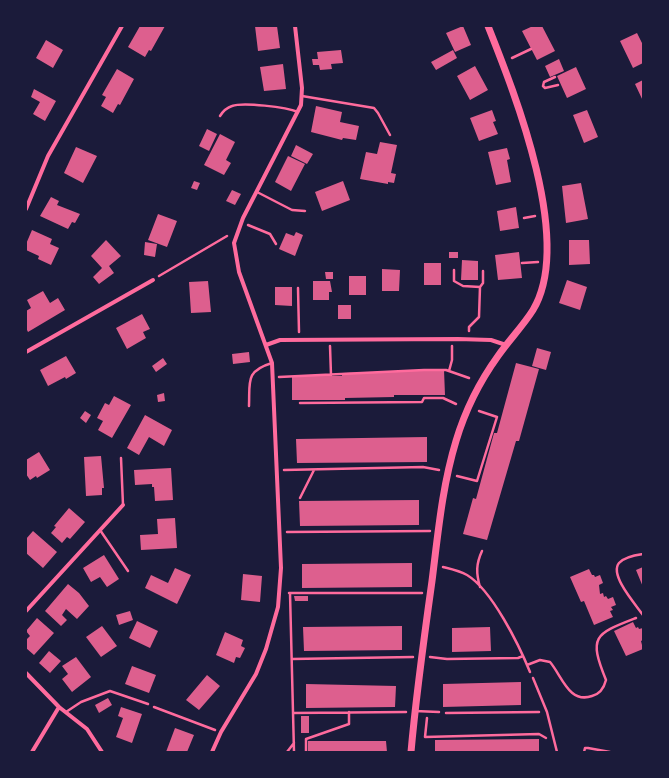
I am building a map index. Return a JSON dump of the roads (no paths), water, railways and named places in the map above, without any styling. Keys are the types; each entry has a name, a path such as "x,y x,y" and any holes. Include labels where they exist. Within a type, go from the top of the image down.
{"street":[{"path":"26,209 48,156 122,26"},
{"path":"212,752 221,732 256,674 274,626 280,593 278,470 272,363 236,262 234,243 241,222 298,112 302,96 295,26"},
{"path":"411,752 411,711 441,506 456,439 473,397 486,374 533,310 547,267 547,238 537,176 525,126 518,103 488,26"},
{"path":"26,352 153,280"},
{"path":"266,345 280,340 458,339 491,340 506,345"},
{"path":"26,611 124,505"},
{"path":"26,673 59,707 86,729 102,752"},
{"path":"32,752 59,707"}],"lane":[{"path":"302,96 374,108 390,135"},
{"path":"220,116 226,108 233,105 272,106 291,109 298,112"},
{"path":"257,192 292,210 305,211"},
{"path":"249,406 250,380 254,372 259,366 272,363"},
{"path":"121,458 124,505"},
{"path":"100,530 128,572"},
{"path":"643,554 629,557 620,562 617,568 619,581 643,615"},
{"path":"532,678 547,712 555,738 557,752"},
{"path":"66,712 81,702 110,691 148,704"},
{"path":"411,711 439,712"}]}
